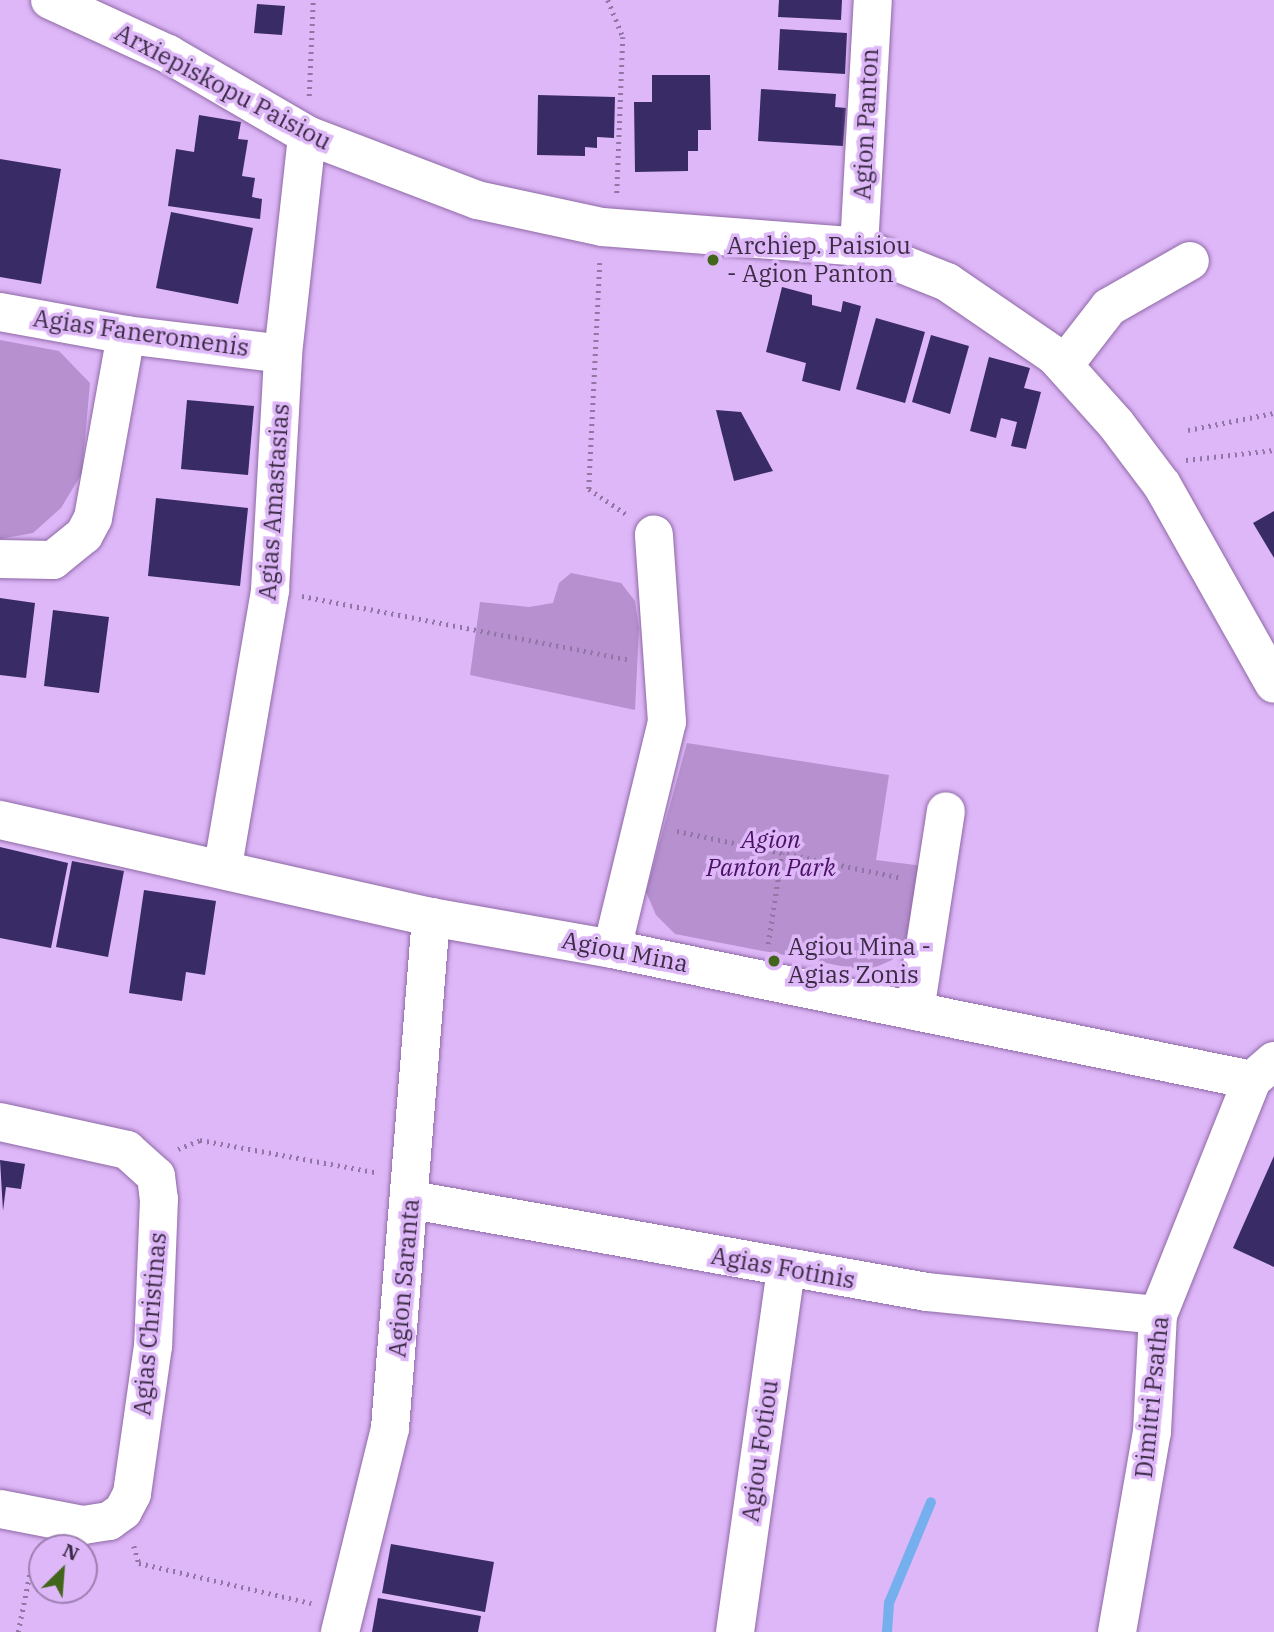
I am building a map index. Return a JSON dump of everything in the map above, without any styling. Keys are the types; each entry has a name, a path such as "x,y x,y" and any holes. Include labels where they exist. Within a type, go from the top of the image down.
{"street":[{"name":"Arxiepiskopu Paisiou","path":"50,0 168,54 307,135 477,200 609,226 859,247 947,282 1000,313 1064,365 1147,464 1274,684"},
{"name":"Agion Panton","path":"859,247 873,0"},
{"name":"Agias Amastasias","path":"223,866 270,590 283,354 307,135"},
{"path":"1064,365 1109,307 1190,261"},
{"name":"Agias Faneromenis","path":"0,312 126,335 283,354"},
{"path":"0,559 53,560 84,535 93,518 126,335"},
{"path":"612,949 667,722 654,534"},
{"path":"915,1011 946,811"},
{"name":"Agiou Mina","path":"0,820 223,866 431,917 612,949 915,1011 1263,1071"},
{"name":"Agion Saranta","path":"343,1622 390,1428 413,1189 431,917"},
{"name":"Dimitri Psatha","path":"1117,1632 1152,1432 1158,1315 1263,1071"},
{"path":"0,1122 110,1144 145,1161"},
{"name":"Agias Christinas","path":"123,1511 132,1494 153,1346 159,1199 156,1176 145,1161"},
{"name":"Agias Fotinis","path":"413,1189 786,1269 927,1292 1158,1315"},
{"name":"Agiou Fotiou","path":"735,1632 786,1269"},
{"path":"0,1509 83,1525 109,1521 123,1511"}],"path":[{"path":"307,135 313,0"},
{"path":"608,0 623,37 589,489 654,534"},
{"path":"1188,430 1274,413"},
{"path":"1147,464 1274,450"},
{"path":"270,590 663,667"},
{"path":"642,824 934,885"},
{"path":"762,980 782,853"},
{"path":"145,1161 200,1140 413,1189"},
{"path":"123,1511 139,1563 343,1622"},
{"path":"18,1632 41,1517"}],"green space":[{"path":"0,340 59,351 90,383 82,473 61,508 33,533 0,539"},
{"path":"571,573 621,583 635,601 639,628 635,710 470,675 480,602 529,607 553,603 559,583"},
{"name":"Agion Panton Park","path":"687,743 889,775 876,860 923,866 909,941 892,960 867,971 675,934 656,915 646,892"}],"building":[{"path":"779,0 842,0 841,20 778,17"},
{"path":"257,4 285,6 282,35 254,33"},
{"path":"780,29 847,33 845,74 778,70"},
{"path":"652,75 710,75 711,130 698,130 698,151 688,151 688,171 635,172 634,102 652,102"},
{"path":"761,89 836,94 835,107 846,108 843,146 758,141"},
{"path":"538,95 615,97 614,138 597,137 597,148 585,147 585,156 537,155"},
{"path":"199,115 241,122 238,139 248,140 242,176 255,178 252,197 262,199 260,219 168,206 176,149 194,152"},
{"path":"0,159 61,169 41,284 0,277"},
{"path":"171,212 253,228 238,304 156,288"},
{"path":"782,287 812,295 812,305 841,312 843,301 861,306 840,391 802,381 806,363 766,352"},
{"path":"876,318 925,332 905,403 856,389"},
{"path":"931,335 969,346 950,414 912,402"},
{"path":"989,357 1030,368 1024,388 1041,392 1026,449 1011,446 1017,422 1001,418 996,438 970,431"},
{"path":"187,400 254,406 248,475 181,469"},
{"path":"716,410 741,412 773,471 734,481"},
{"path":"156,498 248,508 240,586 148,576"},
{"path":"1274,511 1274,558 1253,523"},
{"path":"0,598 35,603 26,678 0,675"},
{"path":"53,610 109,617 99,693 44,686"},
{"path":"0,847 68,863 51,948 0,938"},
{"path":"72,861 124,871 108,957 56,947"},
{"path":"144,890 216,901 205,975 186,972 182,1001 129,993"},
{"path":"1274,1156 1274,1267 1233,1248"},
{"path":"0,1160 25,1164 21,1189 6,1187 3,1211"},
{"path":"391,1544 494,1562 485,1612 382,1593"},
{"path":"378,1598 481,1616 478,1632 372,1632"}],"waterway":[{"path":"887,1632 889,1603 931,1502"}],"place":[{"name":"Archiep. Paisiou - Agion Panton","path":"713,260"},
{"name":"Agiou Mina - Agias Zonis","path":"774,961"}]}
